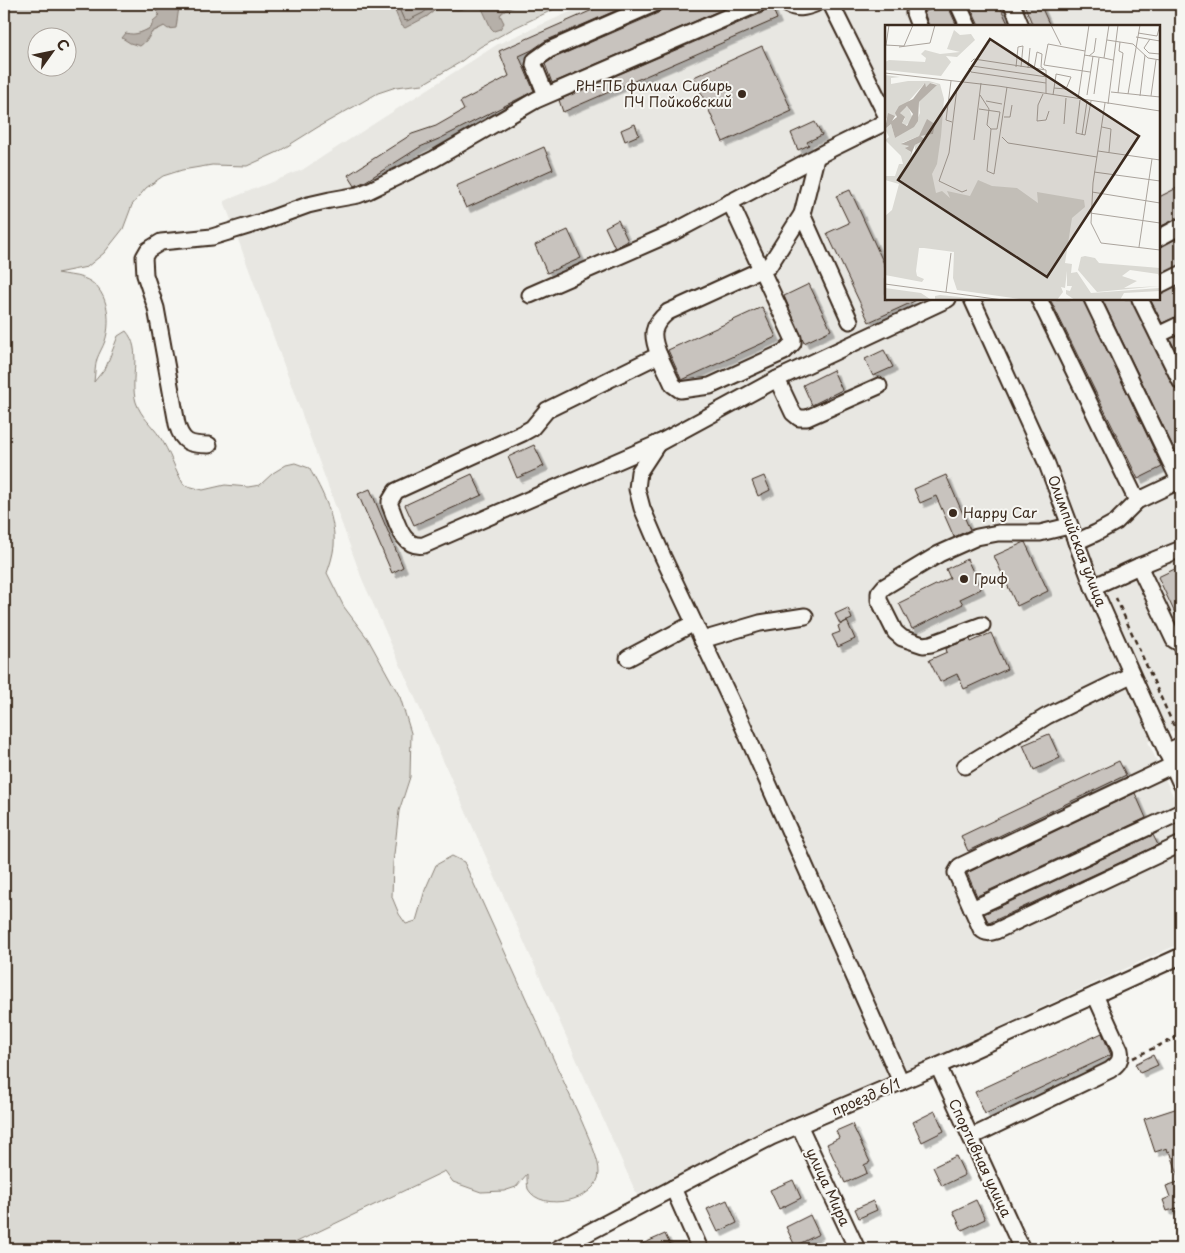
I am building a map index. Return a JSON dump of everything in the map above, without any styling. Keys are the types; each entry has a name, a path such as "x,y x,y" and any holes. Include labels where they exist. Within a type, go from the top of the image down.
{"street":[{"path":"546,95 534,65 535,60 540,55 654,4"},
{"path":"787,4 796,8 805,8 815,4"},
{"path":"830,4 885,113"},
{"path":"916,4 914,12 919,25"},
{"path":"958,4 968,25"},
{"path":"1012,4 1021,25"},
{"path":"209,445 196,445 188,442 179,432 156,308 145,275 144,257 148,250 161,242 212,237 308,205 358,195 434,159 515,110 749,5"},
{"path":"530,295 672,233 885,123"},
{"path":"730,202 762,270 793,338 793,344 789,349 710,386 680,390 673,385 659,355 653,334 656,325 668,312 762,270 769,266 802,214 816,158"},
{"path":"802,214 850,321"},
{"path":"1160,237 1181,226"},
{"path":"1160,284 1181,274"},
{"path":"659,355 552,408 541,416 532,428 523,433 402,488 392,496 390,505 404,538 408,543 417,547 424,545 659,443 777,379 946,300"},
{"name":"Олимпийская улица","path":"972,300 1047,464 1093,587 1181,784"},
{"path":"1039,300 1137,501"},
{"path":"1076,542 1116,522 1137,501 1180,480 1092,300"},
{"path":"1140,300 1180,378"},
{"path":"1158,335 1181,324"},
{"path":"777,379 793,413 799,418 807,418 879,386"},
{"path":"659,443 639,472 638,497 663,557 742,724 901,1082"},
{"path":"982,625 931,644 923,644 902,638 895,632 880,600 879,592 884,587 939,554 977,537 998,533 1045,532 1069,526"},
{"path":"1093,587 1181,549"},
{"path":"1139,566 1174,640 1181,644"},
{"path":"702,640 760,622 805,616"},
{"path":"628,658 694,623"},
{"path":"965,766 1047,716 1131,675"},
{"path":"1179,739 1170,758 960,866 956,873 981,930 985,933 996,931 1181,844"},
{"path":"972,909 1181,812"},
{"name":"проезд 6/1","path":"557,1249 740,1153 799,1125 938,1066 1181,956"},
{"path":"971,1137 1115,1067 1121,1058 1120,1050 1095,995"},
{"name":"Спортивная улица","path":"938,1066 1022,1249"},
{"name":"улица Мира","path":"799,1125 857,1249"},
{"path":"673,1188 700,1249"}],"path":[{"path":"1116,598 1179,739"},
{"path":"1115,1067 1181,1035"}],"shaded area":[{"path":"4,4 169,4 165,8 160,6 158,17 152,26 143,32 132,35 146,42 152,32 164,26 179,7 176,4 392,4 394,10 426,17 443,4 449,8 459,10 480,4 480,7 500,15 506,10 521,5 565,4 514,28 480,47 459,63 423,84 396,87 378,93 278,152 247,166 212,165 182,170 163,176 146,188 132,205 123,229 104,253 87,267 57,273 80,277 91,282 103,296 108,314 107,333 97,359 94,382 106,367 118,336 126,331 131,339 135,356 134,393 136,402 144,417 164,443 184,485 203,490 225,485 248,487 260,485 273,473 286,465 295,463 309,468 324,496 333,525 334,546 327,573 344,607 368,639 400,697 411,733 410,777 399,811 393,863 392,897 399,914 406,924 416,921 425,890 436,865 452,856 464,862 590,1140 599,1168 596,1183 589,1191 580,1197 556,1202 544,1201 535,1196 528,1189 527,1174 516,1187 504,1191 481,1192 453,1182 445,1171 282,1249 4,1249"},
{"path":"588,4 1181,4 1181,727 1148,742 1181,813 1181,943 637,1195 362,579 224,201 302,170 498,44"}],"water":[{"path":"169,4 176,4 179,7 176,28 168,29 164,26 155,30 140,46 122,38 126,33 136,34 151,28 153,21 160,15 154,9 158,11 160,6 165,8"},
{"path":"392,4 443,4 426,17 405,28 401,25"},
{"path":"443,4 473,4 466,8 458,9 450,8"},
{"path":"480,4 516,4 504,10 500,15 504,23 500,29 494,31"}],"building":[{"path":"606,4 631,4 545,41 519,56 534,91 420,147 355,186 348,175 412,134 436,126 464,110 460,102 509,76 499,51"},
{"path":"663,4 729,4 730,6 552,83 545,64 554,58 658,13 662,9"},
{"path":"947,4 957,25 929,25 924,12"},
{"path":"969,4 999,4 1009,25 979,25"},
{"path":"1024,4 1040,4 1050,25 1033,25"},
{"path":"771,5 777,19 563,112 559,100 762,13"},
{"path":"762,46 792,111 723,142 694,77"},
{"path":"815,122 822,135 807,142 809,145 798,150 791,133"},
{"path":"635,124 639,135 625,141 621,130"},
{"path":"544,147 553,169 466,208 456,186"},
{"path":"1181,186 1181,217 1160,227 1160,196"},
{"path":"850,190 885,266 885,300 917,300 869,322 827,233 849,223 836,196"},
{"path":"618,220 628,241 615,248 605,227"},
{"path":"568,230 581,258 547,273 535,245"},
{"path":"1181,237 1181,265 1160,275 1160,247"},
{"path":"809,284 831,330 804,343 784,296"},
{"path":"1181,284 1181,315 1162,323 1150,300 1160,300 1160,294"},
{"path":"1050,300 1083,300 1162,467 1138,479"},
{"path":"1102,300 1131,300 1173,386 1176,390 1181,391 1181,458 1179,459"},
{"path":"762,307 776,337 681,379 668,350"},
{"path":"1181,334 1181,361 1170,339"},
{"path":"884,350 893,367 873,376 865,359"},
{"path":"833,370 842,390 812,405 803,385"},
{"path":"534,445 544,466 517,478 508,457"},
{"path":"472,474 482,495 414,525 405,505"},
{"path":"946,475 970,530 954,537 936,496 920,503 914,489"},
{"path":"764,476 770,490 758,496 752,481"},
{"path":"370,489 403,567 392,573 358,494"},
{"path":"1025,542 1048,591 1017,606 994,556"},
{"path":"967,559 981,589 960,599 963,604 912,629 899,603 950,578 946,569"},
{"path":"1181,566 1181,626 1158,577"},
{"path":"848,608 852,619 840,624 835,614"},
{"path":"847,621 855,639 838,647 832,635 840,632 838,626"},
{"path":"991,633 1007,669 964,689 957,674 940,682 929,660 947,652 946,649 949,647 970,639 971,642"},
{"path":"1049,734 1060,758 1034,770 1023,745"},
{"path":"1119,761 1126,775 968,851 961,836"},
{"path":"1135,793 1146,818 977,896 967,873"},
{"path":"1153,835 1158,845 989,923 984,914"},
{"path":"1102,1033 1111,1055 985,1114 975,1092"},
{"path":"1153,1055 1158,1065 1140,1073 1135,1064"},
{"path":"1181,1107 1181,1178 1179,1178 1170,1151 1168,1152 1167,1148 1155,1152 1144,1119"},
{"path":"935,1111 944,1131 922,1142 913,1122"},
{"path":"852,1124 870,1162 864,1165 867,1173 845,1183 827,1144 839,1138 836,1131"},
{"path":"956,1156 965,1175 942,1186 933,1167"},
{"path":"793,1180 801,1198 779,1209 770,1190"},
{"path":"1181,1181 1181,1207 1167,1211 1163,1200 1170,1197 1166,1186"},
{"path":"727,1200 737,1223 718,1232 707,1209"},
{"path":"976,1200 985,1219 962,1230 953,1211"},
{"path":"873,1201 877,1210 859,1218 855,1209"},
{"path":"810,1215 819,1234 795,1246 786,1227"},
{"path":"665,1234 672,1249 631,1249"}],"place":[{"name":"РН-ПБ филиал Сибирь ПЧ Пойковский","path":"742,94"},
{"name":"Happy Car","path":"953,513"},
{"name":"Гриф","path":"964,579"}]}
